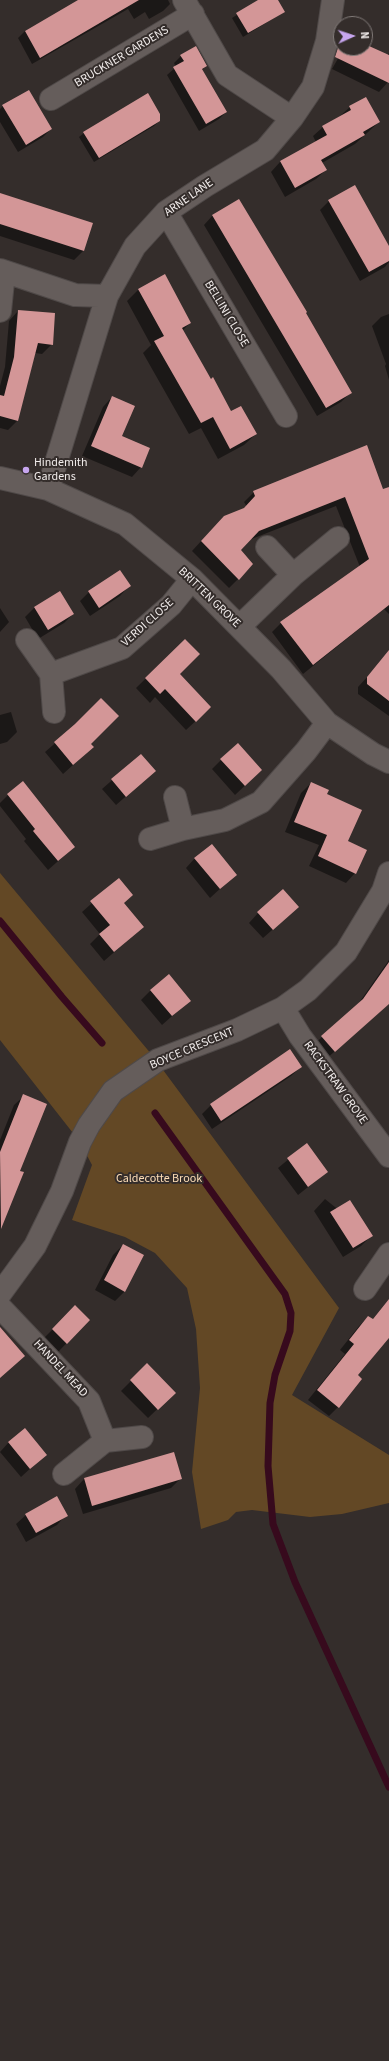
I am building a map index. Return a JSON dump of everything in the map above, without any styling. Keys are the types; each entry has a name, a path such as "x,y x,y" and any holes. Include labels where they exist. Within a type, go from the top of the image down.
{"street":[{"name":"ARNE LANE","path":"48,489 107,296 135,246 166,212 205,186 265,150 292,118 314,87 327,41 333,0"},
{"name":"BRUCKNER GARDENS","path":"51,99 188,7 228,75 292,118"},
{"name":"BELLINI CLOSE","path":"166,212 286,416"},
{"path":"0,311 2,271 76,295 107,296"},
{"name":"BRITTEN GROVE","path":"0,478 48,489 125,524 192,578 240,626 327,723 373,754 389,762"},
{"path":"240,626 293,575 338,538"},
{"path":"266,547 293,575"},
{"name":"VERDI CLOSE","path":"51,674 122,648 171,604 192,578"},
{"path":"28,640 51,674 54,712"},
{"path":"150,839 183,828 225,820 261,802 306,751 327,723"},
{"path":"175,797 183,828"},
{"name":"BOYCE CRESCENT","path":"0,1294 35,1246 62,1191 80,1142 89,1125 113,1092 158,1060 238,1030 283,1008 308,990 346,952 383,891 389,873"},
{"name":"RACKSTRAW GROVE","path":"283,1008 300,1036 389,1156"},
{"path":"366,1289 389,1254"},
{"name":"HANDEL MEAD","path":"0,1307 89,1401 105,1441"},
{"path":"64,1474 105,1441 142,1437"}],"green space":[{"name":"Caldecotte Brook","path":"0,873 152,1055 339,1308 292,1395 389,1455 389,1503 342,1514 310,1517 252,1510 236,1512 228,1520 201,1529 192,1472 200,1388 196,1329 187,1288 155,1253 125,1237 72,1220 92,1165 80,1142 0,1040"}],"building":[{"path":"78,0 139,0 40,58 25,31"},
{"path":"258,0 278,0 285,12 248,33 236,13"},
{"path":"196,46 207,66 202,69 227,112 206,124 173,67 184,61 180,55"},
{"path":"373,48 389,55 389,83 335,57 373,56"},
{"path":"29,90 52,129 26,145 2,105"},
{"path":"148,93 160,114 160,121 99,158 83,132"},
{"path":"366,97 380,122 363,132 365,135 321,160 327,170 295,188 280,161 327,135 322,126 351,110 349,106"},
{"path":"355,185 389,246 389,261 369,272 328,200"},
{"path":"0,193 93,223 84,251 0,224"},
{"path":"239,199 307,312 306,313 352,393 326,408 212,215"},
{"path":"165,274 191,323 182,328 211,379 213,377 231,411 241,406 257,434 230,449 213,417 201,423 154,341 164,336 138,289"},
{"path":"18,310 55,313 53,345 38,343 18,421 0,416 0,395 4,396 14,357"},
{"path":"112,396 135,406 122,436 150,448 142,468 91,446"},
{"path":"367,445 383,489 389,487 389,605 313,665 280,622 369,559 345,497 259,531 241,550 253,564 239,580 201,541 224,516 244,508 255,496 253,491"},
{"path":"120,570 131,586 99,608 88,591"},
{"path":"60,591 74,614 48,630 34,607"},
{"path":"185,639 200,654 180,674 211,707 196,722 165,689 160,694 145,678"},
{"path":"389,650 389,701 367,684 367,677"},
{"path":"101,698 119,716 91,744 94,747 73,765 54,742 75,724"},
{"path":"238,743 262,770 245,786 220,759"},
{"path":"141,754 156,771 126,797 111,779"},
{"path":"23,781 75,847 58,861 33,831 35,829 7,794"},
{"path":"311,782 329,790 327,794 362,810 348,841 367,850 356,874 318,856 327,835 294,822"},
{"path":"212,844 237,875 220,889 194,858"},
{"path":"119,878 133,895 124,903 144,927 114,952 99,934 110,925 90,901"},
{"path":"283,889 299,907 273,930 257,912"},
{"path":"389,962 389,1004 335,1052 321,1036 363,999"},
{"path":"169,974 191,1001 172,1016 150,990"},
{"path":"290,1049 302,1067 221,1121 210,1104"},
{"path":"23,1094 47,1104 20,1171 24,1172 1,1229 0,1152"},
{"path":"307,1143 328,1172 308,1187 287,1158"},
{"path":"350,1200 373,1236 353,1248 330,1212"},
{"path":"123,1244 144,1255 125,1292 104,1280"},
{"path":"389,1299 389,1338 358,1375 362,1379 339,1408 317,1390 354,1344 349,1340 368,1316 373,1319"},
{"path":"75,1305 90,1320 67,1344 52,1329"},
{"path":"0,1327 25,1356 0,1378"},
{"path":"147,1363 176,1393 158,1410 130,1380"},
{"path":"25,1428 47,1455 30,1469 8,1442"},
{"path":"174,1452 182,1479 92,1506 84,1478"},
{"path":"57,1496 68,1516 36,1533 25,1514"}],"waterway":[{"path":"0,921 102,1043"},
{"path":"155,1113 285,1294 291,1313 290,1331 275,1375 270,1403 268,1466 273,1524 295,1582 389,1787"}],"place":[{"name":"Hindemith Gardens","path":"26,470"}]}
